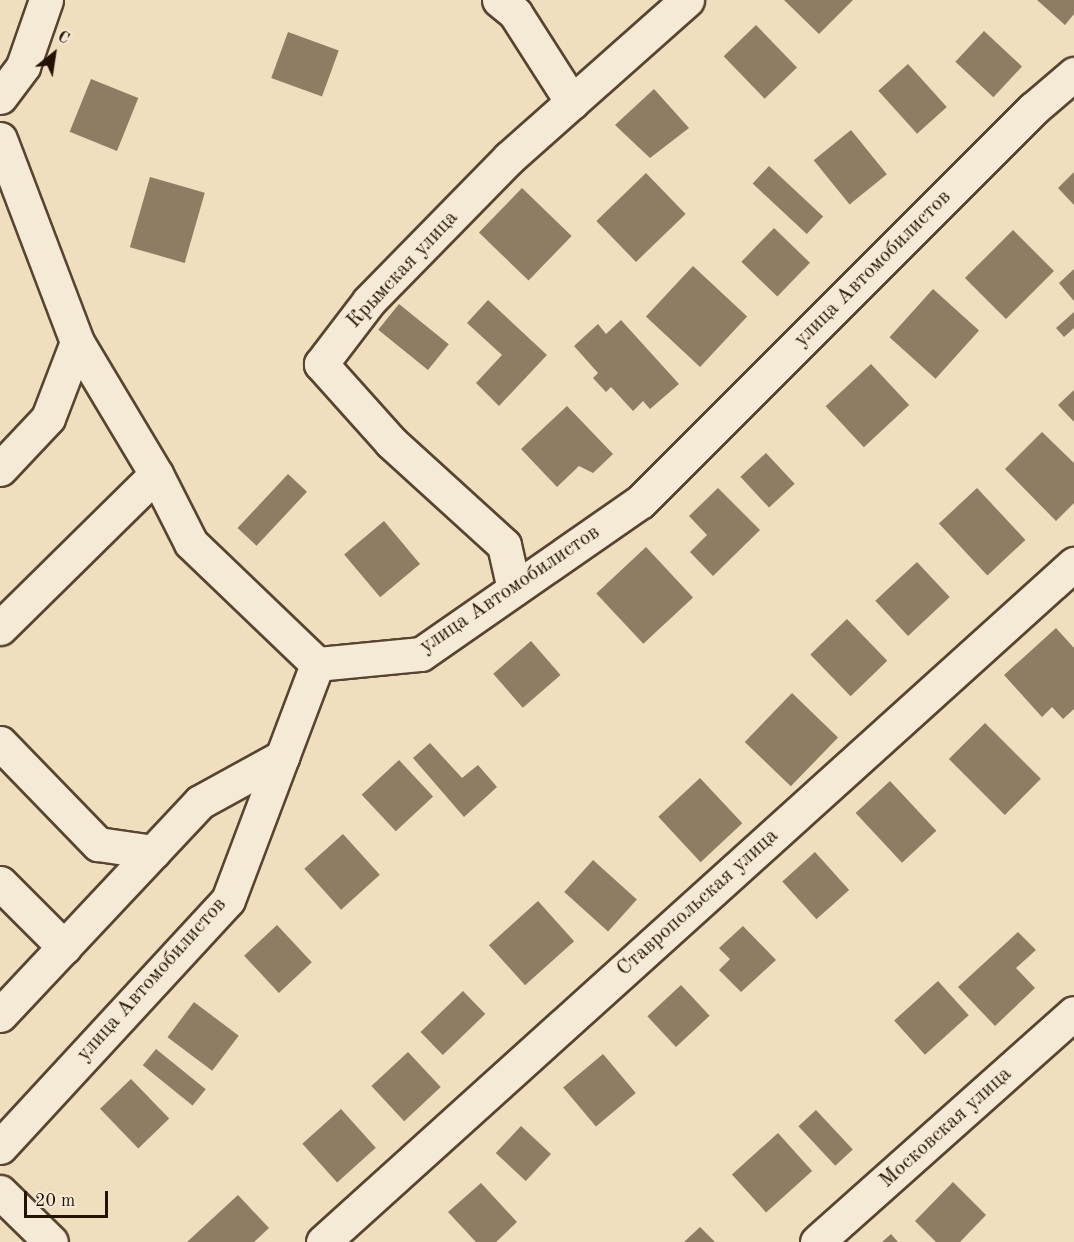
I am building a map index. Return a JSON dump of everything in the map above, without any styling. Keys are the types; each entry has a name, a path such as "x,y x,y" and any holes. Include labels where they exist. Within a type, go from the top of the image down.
{"street":[{"path":"0,97 23,66 46,0"},
{"path":"499,0 515,13 572,102"},
{"name":"Крымская улица","path":"514,589 504,545 391,442 321,364 369,301 509,158 687,0"},
{"name":"улица Автомобилистов","path":"0,1147 228,900 317,664 421,654 640,502 1033,110 1074,74"},
{"path":"0,139 77,342 156,474 191,543 317,664"},
{"path":"0,469 48,418 77,342"},
{"path":"0,628 156,474"},
{"name":"Ставропольская улица","path":"322,1242 1074,564"},
{"path":"0,743 98,844 153,852"},
{"path":"1,1013 200,802 282,757"},
{"path":"0,883 64,947"},
{"name":"Московская улица","path":"817,1242 1074,1013"},
{"path":"0,1192 51,1242"}],"building":[{"path":"784,0 853,0 819,34"},
{"path":"1037,0 1074,0 1074,14 1065,25"},
{"path":"756,25 797,67 765,99 724,56"},
{"path":"984,31 1022,66 993,97 955,62"},
{"path":"288,32 339,50 322,97 271,78"},
{"path":"908,64 947,107 917,134 878,91"},
{"path":"91,79 138,98 117,151 70,132"},
{"path":"654,89 689,128 650,158 615,125"},
{"path":"851,130 887,174 850,205 814,160"},
{"path":"769,166 823,216 807,234 753,184"},
{"path":"1074,172 1074,205 1058,188"},
{"path":"646,173 686,214 636,262 596,221"},
{"path":"150,177 205,193 185,263 130,247"},
{"path":"522,188 572,236 529,281 479,233"},
{"path":"774,228 810,263 777,297 741,262"},
{"path":"1013,230 1054,271 1006,319 965,278"},
{"path":"693,266 747,316 700,367 646,316"},
{"path":"1074,269 1074,301 1059,283"},
{"path":"933,289 979,330 936,379 890,337"},
{"path":"488,300 547,355 499,406 476,383 502,355 467,323"},
{"path":"399,304 449,344 428,370 378,330"},
{"path":"1074,312 1074,328 1064,337 1056,328"},
{"path":"621,320 679,384 650,409 643,401 633,411 611,387 606,392 593,378 598,373 574,346 598,324 606,334"},
{"path":"871,364 909,405 864,447 826,406"},
{"path":"1074,390 1074,422 1058,405"},
{"path":"567,406 613,454 593,473 579,466 557,487 521,449"},
{"path":"1042,432 1074,463 1074,503 1056,521 1005,469"},
{"path":"766,453 795,484 769,508 740,477"},
{"path":"288,474 307,492 257,546 238,528"},
{"path":"718,488 760,530 713,576 690,552 707,535 689,516"},
{"path":"977,488 1025,540 987,575 939,523"},
{"path":"384,521 420,564 380,597 344,554"},
{"path":"646,547 693,597 643,644 596,593"},
{"path":"917,562 950,597 908,636 875,601"},
{"path":"847,619 887,661 851,696 810,654"},
{"path":"1056,628 1074,648 1074,709 1063,719 1052,707 1042,717 1004,675"},
{"path":"531,641 561,675 523,708 493,674"},
{"path":"792,693 838,737 791,786 745,742"},
{"path":"985,723 1041,779 1005,815 949,759"},
{"path":"430,743 462,778 478,765 497,787 464,817 413,758"},
{"path":"399,760 433,797 396,831 362,795"},
{"path":"700,778 742,823 701,862 658,817"},
{"path":"890,781 936,831 902,863 856,813"},
{"path":"343,834 380,875 341,910 304,869"},
{"path":"815,852 849,890 816,919 782,881"},
{"path":"593,860 637,899 608,931 564,892"},
{"path":"538,901 574,941 525,985 489,945"},
{"path":"277,925 312,962 279,993 244,956"},
{"path":"743,926 776,960 741,992 719,970 730,959 719,948"},
{"path":"1018,932 1036,950 1016,968 1035,988 995,1026 958,987"},
{"path":"938,981 969,1015 925,1055 894,1020"},
{"path":"681,985 710,1016 676,1047 647,1016"},
{"path":"463,991 485,1014 443,1055 421,1032"},
{"path":"194,1002 239,1036 212,1071 168,1037"},
{"path":"156,1049 206,1089 193,1106 143,1065"},
{"path":"408,1052 441,1087 404,1121 371,1086"},
{"path":"603,1054 636,1093 596,1126 563,1087"},
{"path":"131,1079 169,1119 138,1148 100,1109"},
{"path":"341,1109 376,1148 337,1182 302,1144"},
{"path":"816,1110 853,1149 835,1166 798,1126"},
{"path":"521,1126 551,1154 526,1181 496,1153"},
{"path":"778,1133 812,1171 766,1212 732,1174"},
{"path":"953,1182 986,1215 960,1242 936,1242 915,1221"},
{"path":"481,1183 517,1222 496,1242 476,1242 448,1212"},
{"path":"238,1195 269,1228 254,1242 187,1242"},
{"path":"700,1227 715,1242 684,1242"},
{"path":"891,1234 898,1242 882,1242"}]}
